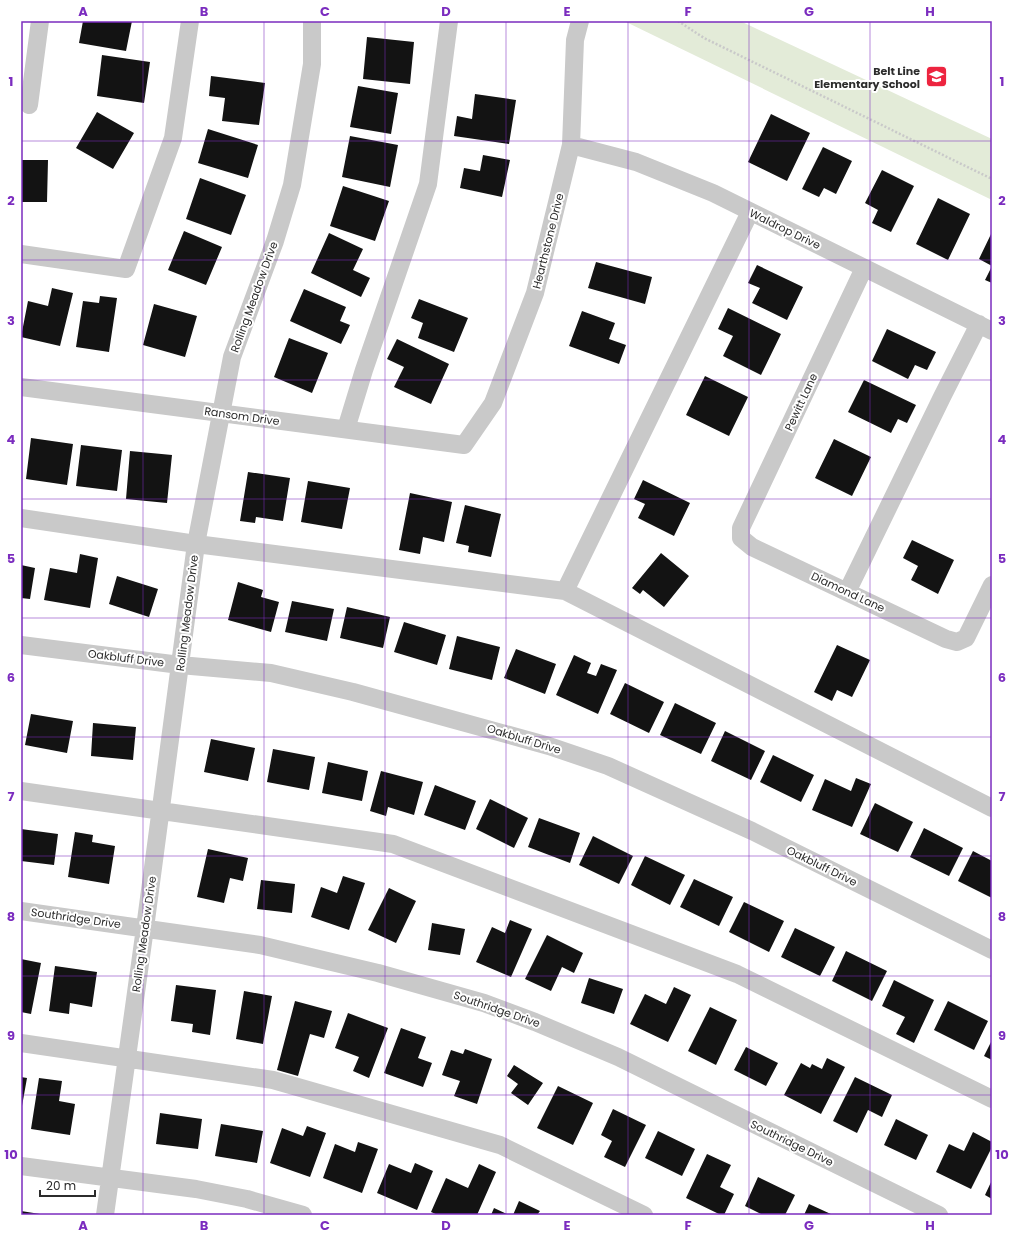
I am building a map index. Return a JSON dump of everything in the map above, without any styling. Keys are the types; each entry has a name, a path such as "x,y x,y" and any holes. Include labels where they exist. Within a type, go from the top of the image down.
{"street":[{"path":"29,105 40,21"},
{"path":"21,254 126,269 173,138 190,21"},
{"name":"Rolling Meadow Drive","path":"105,1215 196,544 232,357 275,241 292,185 312,64 312,21"},
{"path":"346,430 364,370 428,184 449,21"},
{"name":"Hearthstone Drive","path":"464,445 493,403 535,293 571,145 575,40 580,21"},
{"name":"Waldrop Drive","path":"571,145 636,162 713,194 985,328"},
{"path":"565,591 750,212"},
{"name":"Pewitt Lane","path":"742,538 741,528 864,268"},
{"path":"847,592 942,398 985,328"},
{"name":"Ransom Drive","path":"21,387 464,445"},
{"path":"21,518 196,544 565,591 992,808"},
{"name":"Diamond Lane","path":"742,538 752,547 946,639 957,642 966,638 992,585"},
{"name":"Oakbluff Drive","path":"21,645 180,665 271,673 353,692 493,729 549,746 608,766 752,831 992,950"},
{"path":"21,791 393,844 737,974 992,1099"},
{"name":"Southridge Drive","path":"21,911 260,946 378,973 484,1003 535,1022 618,1057 939,1215"},
{"path":"21,1043 273,1080 500,1145 644,1215"},
{"path":"21,1166 196,1189 240,1198 303,1215"}],"path":[{"path":"678,21 704,38 992,179"}],"green space":[{"path":"624,21 740,21 992,139 992,200"}],"building":[{"path":"83,21 132,21 126,51 79,43"},
{"path":"367,37 414,42 410,84 363,79"},
{"path":"102,55 150,62 144,103 97,96"},
{"path":"211,76 265,83 259,125 222,121 225,98 209,96"},
{"path":"358,86 398,93 391,134 350,127"},
{"path":"475,94 516,100 509,144 454,136 457,116 472,119"},
{"path":"97,112 134,133 113,169 76,148"},
{"path":"771,114 810,133 787,181 748,162"},
{"path":"208,129 258,145 248,178 198,163"},
{"path":"350,136 398,145 390,187 342,177"},
{"path":"823,147 852,161 836,194 824,188 819,197 802,189"},
{"path":"483,155 510,160 502,197 460,188 464,168 480,171"},
{"path":"21,160 48,160 47,202 21,202"},
{"path":"882,170 914,186 891,232 872,223 878,210 865,203"},
{"path":"200,178 246,195 231,235 186,219"},
{"path":"343,186 389,201 375,241 330,226"},
{"path":"938,198 970,214 948,260 916,244"},
{"path":"184,231 222,247 206,285 168,270"},
{"path":"992,232 992,266 979,259"},
{"path":"329,233 363,249 353,270 370,278 361,297 311,273"},
{"path":"596,262 652,277 645,304 588,288"},
{"path":"757,265 803,287 787,320 752,303 760,288 748,283"},
{"path":"992,266 992,283 985,280"},
{"path":"52,288 73,293 60,346 21,337 28,301 48,306"},
{"path":"304,289 346,307 340,321 350,325 341,344 290,321"},
{"path":"100,296 117,298 109,352 76,347 83,301 99,303"},
{"path":"419,299 468,318 454,352 418,338 423,323 411,318"},
{"path":"154,304 197,316 185,357 143,345"},
{"path":"728,308 781,334 761,375 723,356 733,336 718,329"},
{"path":"582,311 615,323 609,339 626,345 619,364 569,346"},
{"path":"887,329 936,352 927,370 915,365 908,379 872,361"},
{"path":"289,338 328,353 312,393 274,377"},
{"path":"397,339 449,364 431,404 394,387 404,367 387,359"},
{"path":"705,376 748,397 729,436 686,415"},
{"path":"864,380 916,405 907,423 898,419 891,433 848,412"},
{"path":"31,438 73,444 67,485 26,479"},
{"path":"834,439 871,457 852,496 815,478"},
{"path":"81,445 122,450 117,491 76,486"},
{"path":"130,451 172,455 167,503 126,499"},
{"path":"248,472 290,478 283,521 256,517 255,523 240,521"},
{"path":"643,480 690,503 674,536 638,518 645,504 634,499"},
{"path":"308,481 350,488 342,529 301,522"},
{"path":"410,493 452,502 444,542 423,537 420,554 399,550"},
{"path":"465,505 501,514 491,557 468,552 469,546 456,543"},
{"path":"912,540 954,560 938,594 911,580 918,566 903,558"},
{"path":"661,553 689,576 664,607 643,590 640,594 632,588"},
{"path":"80,554 98,558 90,608 44,600 50,568 77,573"},
{"path":"21,565 35,568 30,599 21,598"},
{"path":"117,576 158,589 149,617 109,604"},
{"path":"238,582 263,590 261,597 279,602 271,632 228,620"},
{"path":"292,601 334,609 327,641 285,632"},
{"path":"347,607 390,617 383,648 340,638"},
{"path":"404,622 446,635 437,665 394,652"},
{"path":"457,636 500,647 492,680 449,669"},
{"path":"837,645 870,660 852,697 837,690 832,701 814,692"},
{"path":"516,649 556,664 545,694 504,678"},
{"path":"574,655 591,663 587,673 596,676 601,664 617,670 598,714 556,695"},
{"path":"625,683 664,702 649,733 610,714"},
{"path":"675,703 716,723 701,754 660,735"},
{"path":"31,714 73,721 67,753 25,745"},
{"path":"93,723 136,727 133,760 91,756"},
{"path":"725,731 765,751 751,780 711,761"},
{"path":"211,739 255,748 248,781 204,772"},
{"path":"273,749 315,757 309,790 267,782"},
{"path":"773,755 814,775 801,802 760,782"},
{"path":"328,762 368,771 362,801 322,793"},
{"path":"381,771 423,782 414,815 388,807 386,816 370,811"},
{"path":"856,778 871,784 852,827 812,810 825,779 851,791"},
{"path":"435,785 476,801 465,830 424,815"},
{"path":"490,799 528,818 514,848 476,829"},
{"path":"875,803 913,822 898,852 860,834"},
{"path":"539,818 580,833 570,863 528,847"},
{"path":"924,828 963,848 949,876 910,857"},
{"path":"21,829 58,834 54,865 21,861"},
{"path":"75,832 93,835 92,842 115,846 109,884 68,877"},
{"path":"593,836 633,856 619,884 579,865"},
{"path":"208,849 248,858 243,881 230,878 224,903 197,897"},
{"path":"973,851 992,861 992,898 958,881"},
{"path":"645,856 685,875 670,905 631,885"},
{"path":"343,876 365,883 349,930 311,917 321,887 337,893"},
{"path":"694,879 733,897 719,926 680,907"},
{"path":"261,880 295,884 292,913 257,909"},
{"path":"389,888 416,901 396,943 368,930"},
{"path":"744,902 784,921 769,952 729,932"},
{"path":"510,920 532,929 511,977 476,962 492,927 505,933"},
{"path":"432,923 465,929 460,955 428,950"},
{"path":"795,928 835,947 820,976 781,957"},
{"path":"547,935 583,953 574,973 562,967 551,991 525,979"},
{"path":"846,951 887,971 872,1001 832,981"},
{"path":"21,959 41,963 31,1014 21,1012"},
{"path":"55,966 97,972 92,1007 70,1003 69,1014 49,1011"},
{"path":"589,978 623,989 614,1014 581,1003"},
{"path":"894,980 934,1000 914,1043 896,1034 905,1017 882,1006"},
{"path":"176,985 216,990 210,1035 192,1032 193,1024 171,1021"},
{"path":"674,987 691,995 668,1042 630,1024 645,994 666,1004"},
{"path":"244,991 272,996 263,1044 236,1039"},
{"path":"295,1001 332,1011 324,1038 310,1034 298,1076 277,1070"},
{"path":"948,1001 988,1021 974,1050 934,1030"},
{"path":"710,1007 737,1020 716,1065 688,1051"},
{"path":"348,1013 388,1028 369,1078 353,1071 359,1057 335,1048"},
{"path":"401,1028 426,1037 418,1058 432,1063 423,1087 384,1073"},
{"path":"992,1040 992,1060 984,1056"},
{"path":"746,1047 778,1063 766,1086 734,1070"},
{"path":"465,1049 492,1059 477,1104 454,1096 460,1081 442,1075 451,1050 463,1054"},
{"path":"827,1058 845,1067 821,1114 784,1095 801,1063 810,1068 812,1064 822,1069"},
{"path":"514,1065 543,1083 528,1105 511,1093 518,1084 507,1076"},
{"path":"21,1077 27,1078 22,1106 21,1106"},
{"path":"855,1077 892,1095 882,1117 868,1110 857,1133 833,1121"},
{"path":"39,1078 62,1081 59,1101 75,1104 70,1135 31,1129"},
{"path":"558,1086 593,1103 573,1145 537,1128"},
{"path":"613,1109 646,1125 625,1167 604,1157 612,1141 601,1135"},
{"path":"160,1113 202,1119 198,1149 156,1144"},
{"path":"896,1119 928,1135 916,1160 884,1145"},
{"path":"221,1124 263,1131 257,1163 215,1156"},
{"path":"307,1126 326,1133 310,1177 270,1163 282,1128 303,1136"},
{"path":"658,1131 695,1149 682,1176 645,1158"},
{"path":"973,1132 992,1142 992,1147 971,1189 936,1172 949,1144 964,1151"},
{"path":"358,1142 378,1149 362,1193 323,1178 335,1144 355,1152"},
{"path":"707,1154 731,1165 720,1187 734,1194 724,1215 721,1215 686,1198"},
{"path":"415,1163 433,1171 417,1210 377,1193 389,1164 411,1173"},
{"path":"479,1164 496,1172 477,1215 438,1215 431,1212 446,1178 468,1188"},
{"path":"758,1177 795,1195 785,1215 760,1215 761,1214 745,1206"},
{"path":"992,1180 992,1199 985,1195"},
{"path":"519,1201 540,1211 537,1215 513,1215"},
{"path":"809,1204 833,1215 804,1215"},
{"path":"494,1208 509,1215 491,1215"},
{"path":"21,1211 40,1214 40,1215 21,1215"}],"place":[{"name":"Belt Line Elementary School","path":"936,77"}]}
